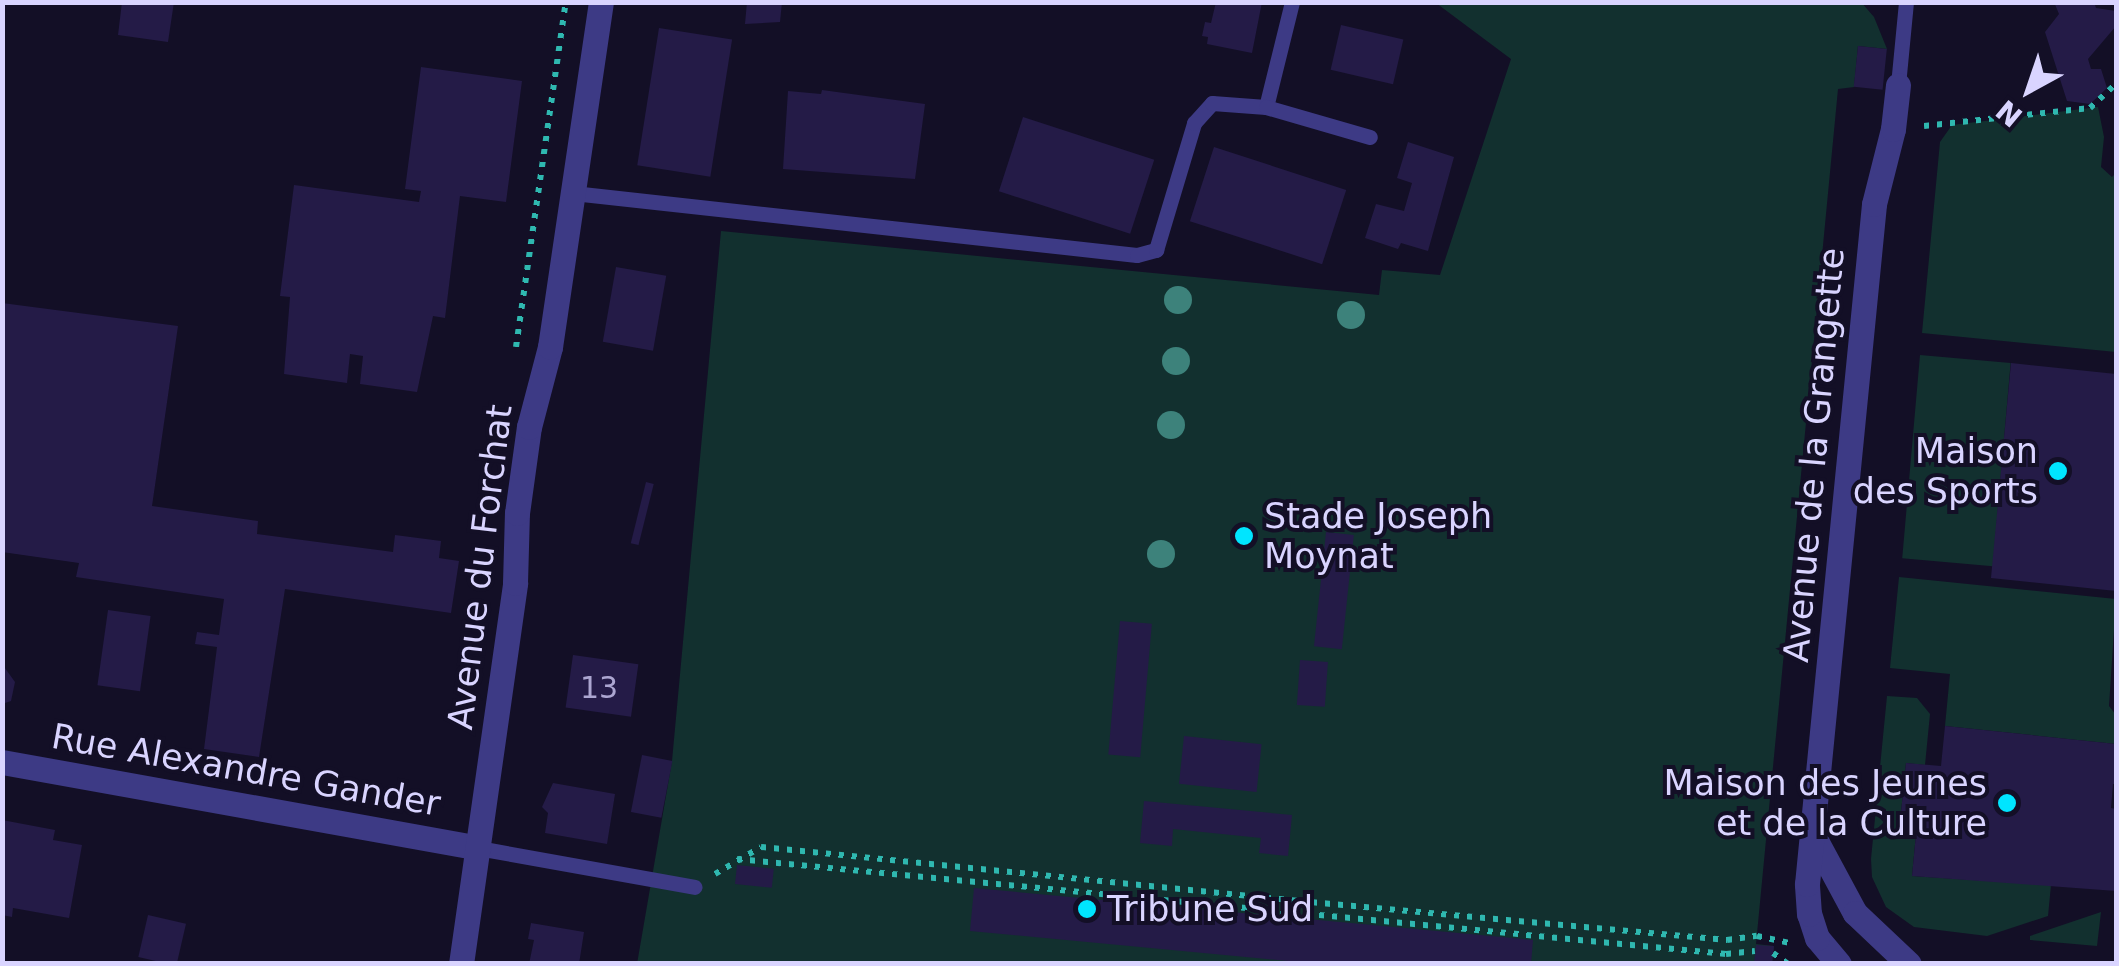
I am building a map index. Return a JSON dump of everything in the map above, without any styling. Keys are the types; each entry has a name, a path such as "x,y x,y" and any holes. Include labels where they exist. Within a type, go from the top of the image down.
{"street":[{"name":"Avenue du Forchat","path":"461,964 515,583 517,513 529,426 550,347 601,2"},
{"name":"Avenue de la Grangette","path":"1810,920 1807,902 1813,834 1874,204 1893,130 1898,85"},
{"name":"Rue Alexandre Gander","path":"2,762 478,848"},
{"path":"1813,834 1846,901 1875,935 1908,964"},
{"path":"1839,964 1817,938 1810,920 1820,904 1846,901"}],"lane":[{"path":"1266,108 1292,2"},
{"path":"1898,85 1906,2"},
{"path":"573,192 1136,255 1156,250 1201,112 1212,103 1266,108 1370,137"},
{"path":"478,848 695,886"}],"path":[{"path":"1893,130 2090,108 2116,84"},
{"path":"1755,951 1726,954 738,859 761,847 1727,940 1757,936 1785,940 1796,949"},
{"path":"1773,953 1788,964"}],"green space":[{"name":"Stade Joseph Moynat","path":"1861,2 1874,17 1887,49 1858,46 1854,87 1838,89 1756,944 1774,946 1772,963 637,964 672,761 721,231 1379,295 1382,270 1440,275 1511,59 1436,3"},
{"path":"2098,107 2104,137 2101,167 2112,177 2116,173 2116,352 1922,333 1940,142 1952,125"},
{"path":"1920,355 2011,363 1993,566 1902,558"},
{"path":"1899,577 2116,599 2109,706 2116,715 2116,744 1945,726 1950,674 1890,668"},
{"path":"1887,696 1917,698 1930,714 1925,765 1906,763 1900,822 1917,824 1912,876 2051,885 2048,916 1987,936 1914,927 1886,907 1872,877 1871,859"},
{"path":"2101,912 2097,946 2030,940 2030,936"}],"building":[{"path":"122,2 174,2 168,42 118,35"},
{"path":"747,2 782,2 780,22 745,24"},
{"path":"1216,2 1262,2 1252,53 1207,44 1208,37 1202,36 1205,22 1211,23"},
{"path":"2054,2 2094,2 2096,8 2116,11 2116,26 2088,59 2091,69 2101,69 2107,88 2090,104 2067,101 2045,32 2059,14"},
{"path":"1341,25 1403,39 1393,84 1331,70"},
{"path":"659,28 732,40 710,177 637,165"},
{"path":"1858,46 1887,49 1883,90 1854,87"},
{"path":"421,67 522,81 506,202 460,196 445,318 433,316 417,392 360,384 363,356 350,354 347,383 284,374 290,297 280,296 294,185 419,202 421,191 405,189"},
{"path":"822,90 925,104 915,179 783,169 788,91 821,94"},
{"path":"1023,117 1154,160 1130,234 999,191"},
{"path":"1408,142 1454,157 1428,251 1401,243 1398,249 1365,238 1376,204 1404,211 1412,183 1397,178"},
{"path":"1214,147 1346,190 1322,264 1190,221"},
{"path":"616,267 666,276 653,351 603,342"},
{"path":"2,303 178,326 152,506 258,521 257,534 393,552 395,535 441,541 439,558 459,561 451,613 285,589 259,757 204,749 217,647 195,644 197,632 219,635 224,599 76,577 79,563 2,552"},
{"name":"Maison des Sports","path":"2011,363 2116,374 2116,591 1991,578"},
{"path":"646,482 654,484 639,545 631,543"},
{"path":"1326,532 1354,535 1342,649 1314,646"},
{"path":"108,610 151,616 140,691 97,685"},
{"path":"1120,621 1152,624 1140,757 1108,754"},
{"path":"573,655 638,664 631,717 566,707"},
{"path":"1300,660 1328,662 1325,707 1297,705"},
{"path":"2,664 15,682 11,701 2,704"},
{"name":"Maison des Jeunes et de la Culture","path":"1945,726 2116,744 2116,784 2111,808 2116,809 2116,891 1912,876 1917,824 1900,822 1906,763 1941,766"},
{"path":"1184,736 1262,744 1257,792 1179,784"},
{"path":"642,755 672,761 661,818 631,812"},
{"path":"553,783 615,794 607,844 545,833 548,813 542,807"},
{"path":"1144,801 1292,815 1288,856 1259,853 1261,838 1173,829 1172,846 1140,843"},
{"path":"2,820 55,830 53,840 82,845 69,918 13,908 12,917 2,915"},
{"path":"737,865 774,869 772,888 735,884"},
{"name":"Tribune Sud","path":"974,888 1533,940 1531,964 1319,964 970,931"},
{"path":"148,915 186,924 177,964 138,957"},
{"path":"531,923 584,932 579,964 529,964 534,940 528,939"},
{"path":"1756,945 1774,946 1772,964 1754,964"}],"place":[{"name":"Maison des Sports","path":"2058,471"},
{"name":"Stade Joseph Moynat","path":"1244,536"},
{"name":"Maison des Jeunes et de la Culture","path":"2007,803"},
{"name":"Tribune Sud","path":"1087,909"}]}
